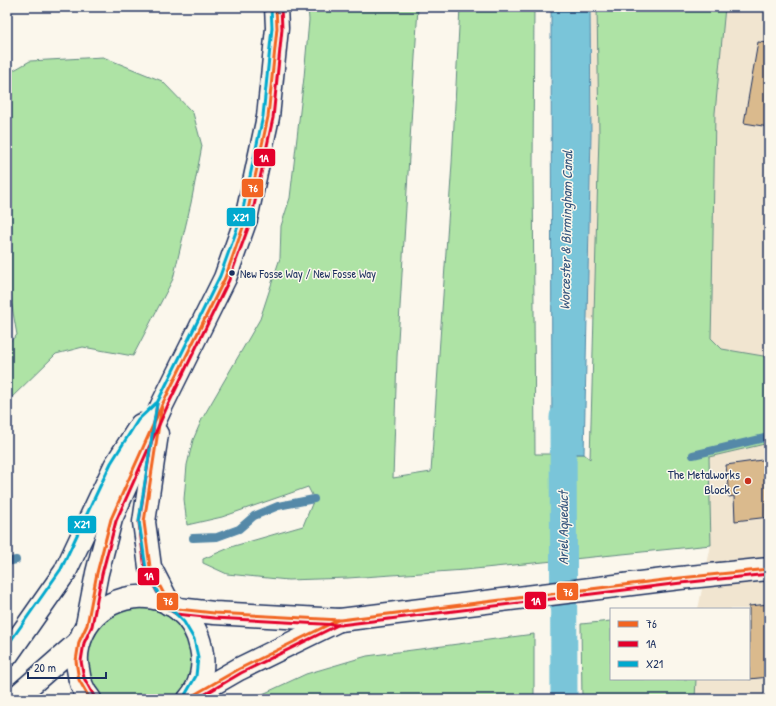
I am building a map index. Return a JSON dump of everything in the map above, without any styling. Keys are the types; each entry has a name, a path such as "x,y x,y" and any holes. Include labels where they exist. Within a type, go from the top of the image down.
{"main road":[{"path":"90,699 79,680 76,661 111,519 162,405 225,278 246,219 268,118 277,28 276,7"},
{"path":"7,655 65,572 115,466 142,423 162,405"},
{"path":"162,405 144,522 150,567 174,606 188,619 199,637 203,657 201,678 190,697"},
{"path":"14,699 83,634 99,611 115,601 135,597 155,598 174,606 214,613 340,620 672,579 769,569"},
{"path":"190,697 239,669 340,620"}],"shaded area":[{"path":"590,7 769,7 769,379 713,364 587,318 591,135"},
{"path":"769,443 769,699 695,699 696,680 750,680 750,608 698,608 711,545 709,457"}],"green space":[{"path":"308,7 418,7 397,357 393,478 431,472 452,163 460,7 534,7 533,166 535,454 584,454 590,459 599,135 597,7 725,7 715,113 711,338 722,349 769,357 769,443 709,457 711,545 465,570 348,578 288,580 227,574 203,563 203,559 234,546 303,526 314,499 308,487 222,517 187,525 184,499 187,465 193,440 202,419 260,319 280,258 281,226 290,198 304,77 309,20"},
{"path":"103,57 162,81 193,113 202,146 191,203 173,279 133,356 83,347 56,354 7,402 7,344 17,335 7,278 7,74 30,61"},
{"path":"137,607 153,609 166,615 176,622 189,643 192,655 192,667 189,679 183,690 175,699 105,699 92,682 89,672 88,651 91,640 96,631 111,617 123,611"},
{"path":"610,621 610,680 696,680 695,699 582,699 581,624"},
{"path":"534,634 534,699 252,699 306,674 367,656"}],"water":[{"name":"Worcester & Birmingham Canal","path":"551,7 590,7 591,135 584,454 552,453"}],"building":[{"path":"758,42 769,43 769,127 744,123"},
{"name":"The Metalworks Block C","path":"769,459 769,517 735,521 734,496 729,497 726,465"},
{"path":"769,604 769,677 750,679 749,606"}],"waterway":[{"name":"Ariel Aqueduct","path":"563,417 564,699"},
{"path":"693,455 769,437"},
{"path":"193,538 217,537 239,529 254,516 278,506 314,499"},
{"path":"7,562 16,560"}],"transit line":[{"name":"X21","path":"185,695 196,676 198,657 194,639 184,622 175,613 165,607 146,569 139,521 157,403 220,276 241,218 263,116 272,28 271,7"},
{"name":"76","path":"90,699 79,680 76,661 79,642 87,625 97,573 111,519 162,405 225,278 246,219 268,117 277,28 276,7"},
{"name":"1A","path":"94,696 84,678 81,661 84,643 92,626 102,574 116,521 167,407 229,280 251,220 273,118 282,29 281,7"},
{"name":"X21","path":"7,646 61,569 111,463 138,420 156,403"},
{"name":"1A","path":"157,404 139,523 145,569 165,607 176,614 214,618 340,625 681,583 769,574"},
{"name":"76","path":"162,405 144,522 150,567 169,604 178,609 214,613 340,620 680,578 769,569"},
{"name":"76","path":"189,699 239,669 338,620"},
{"name":"1A","path":"197,699 241,673 340,624"}],"place":[{"name":"New Fosse Way / New Fosse Way","path":"232,273"},
{"name":"The Metalworks Block C","path":"748,481"}]}
